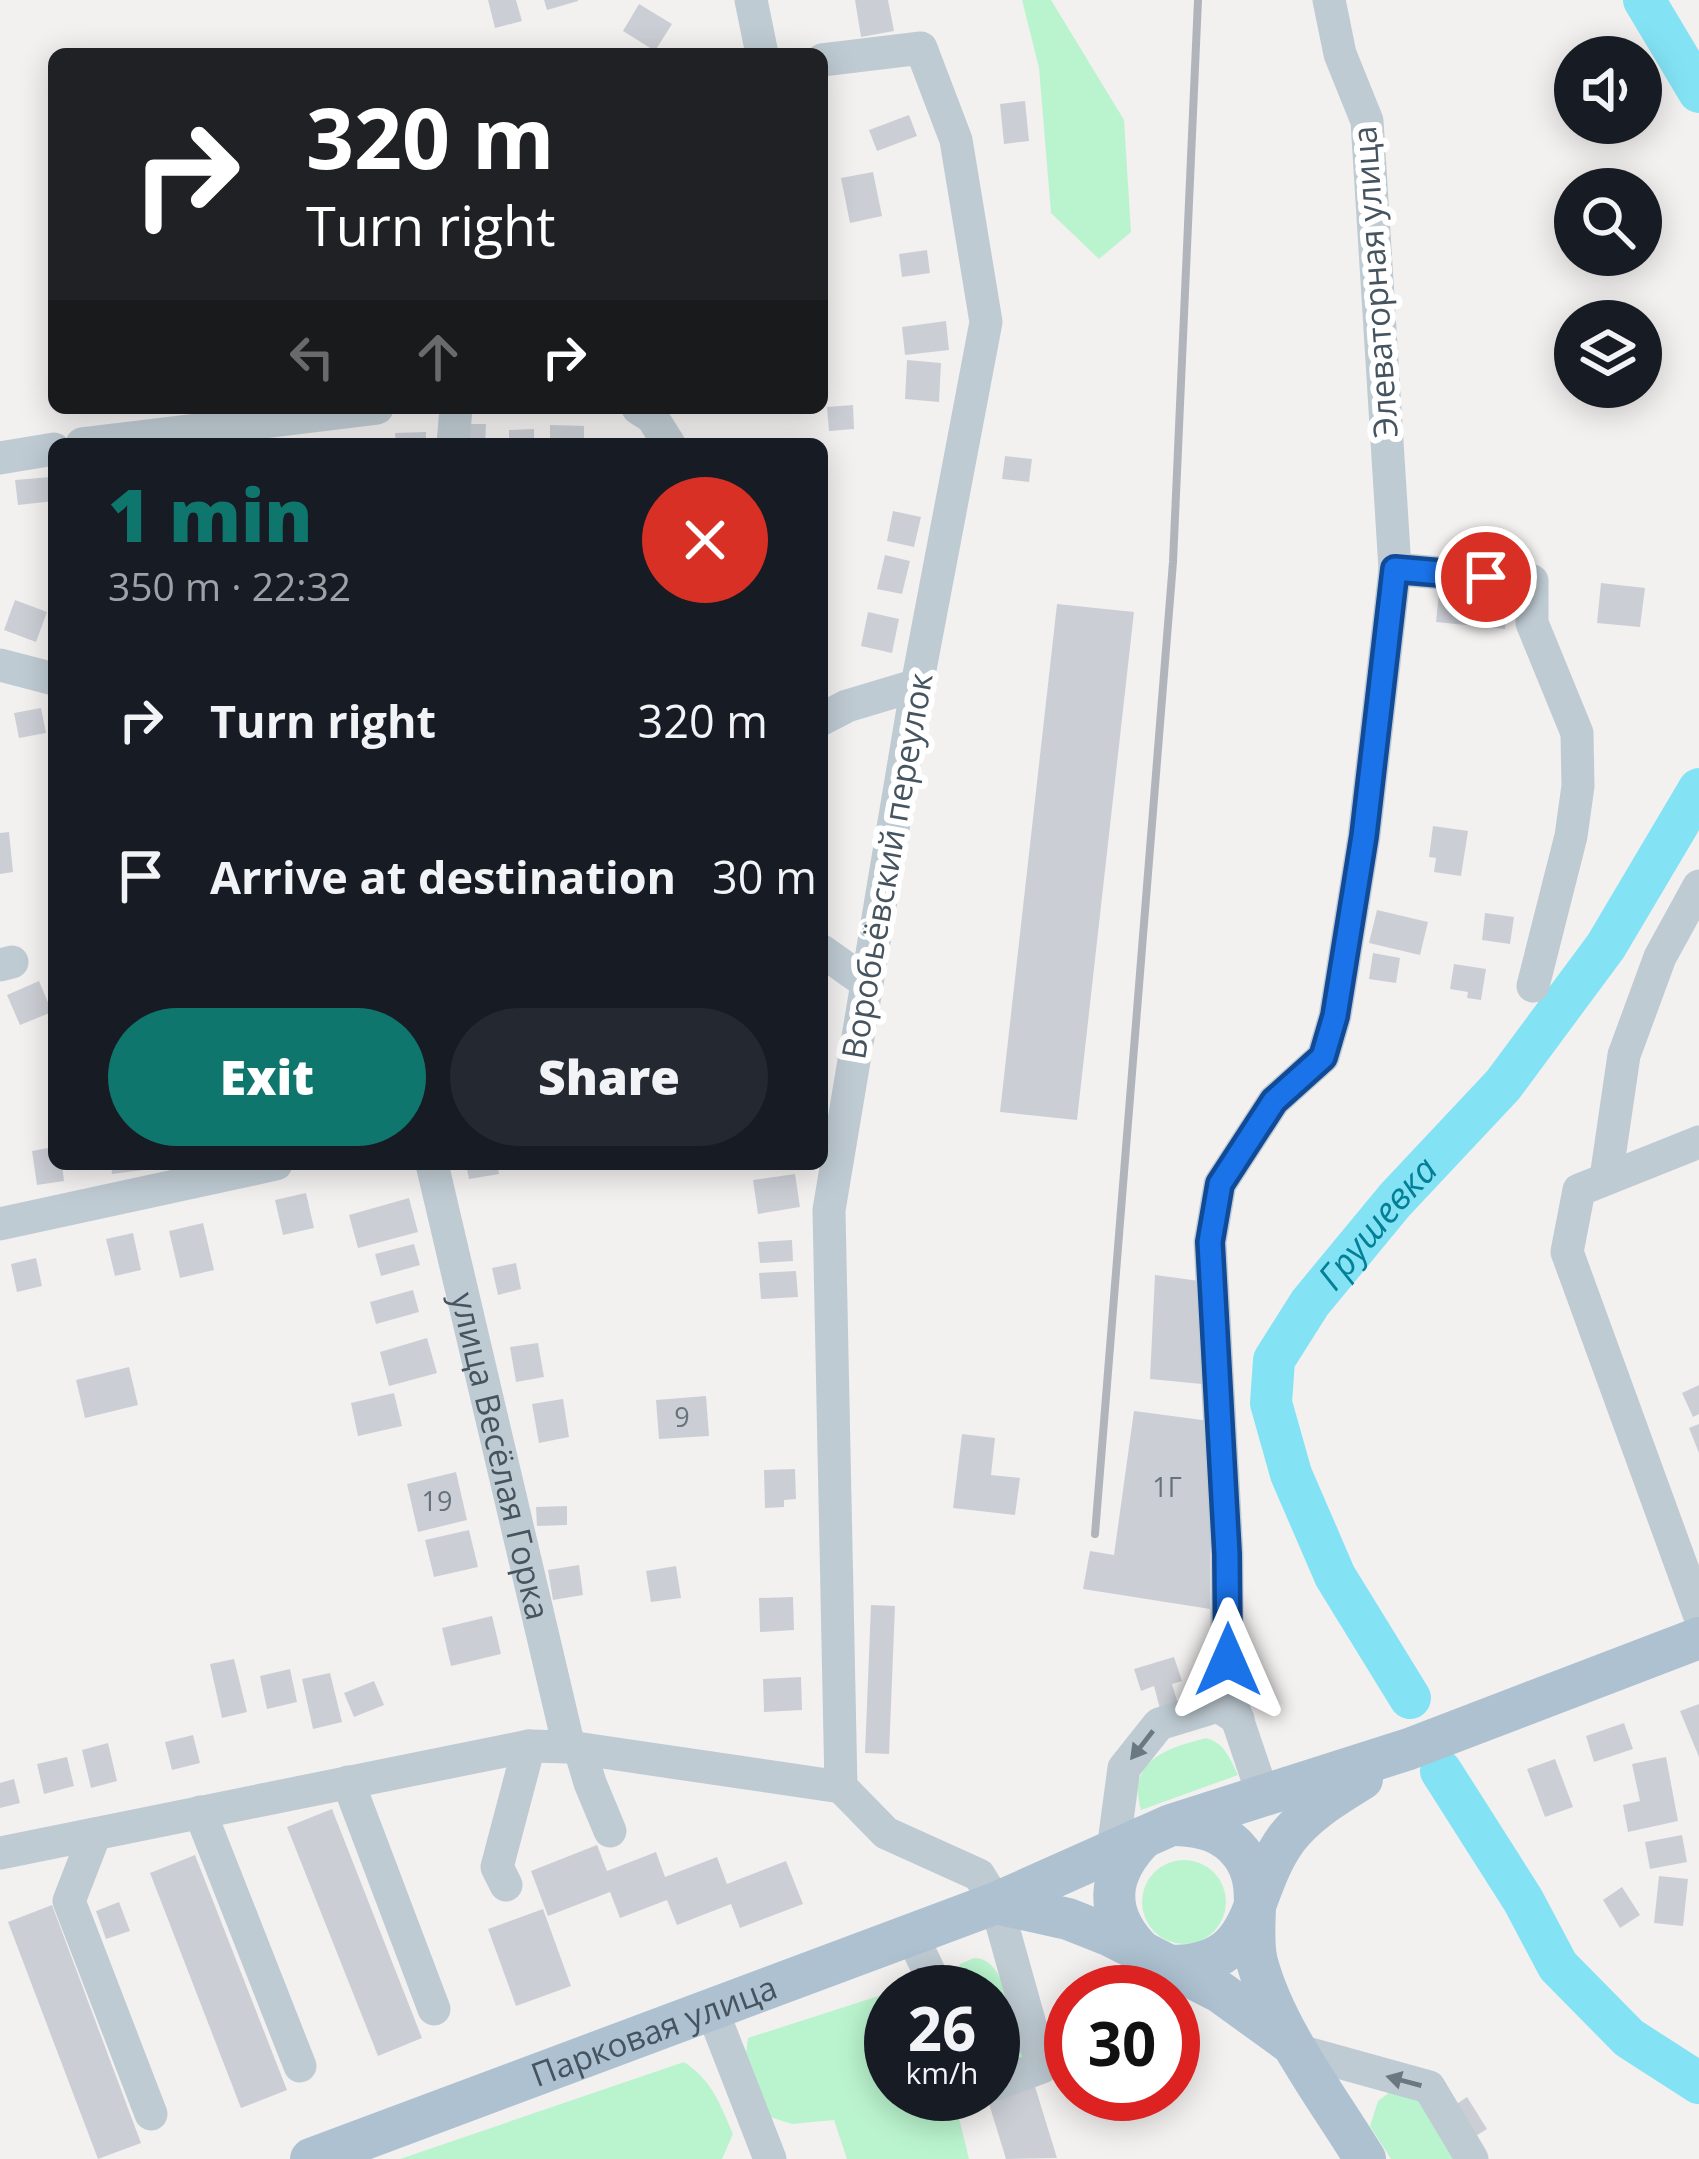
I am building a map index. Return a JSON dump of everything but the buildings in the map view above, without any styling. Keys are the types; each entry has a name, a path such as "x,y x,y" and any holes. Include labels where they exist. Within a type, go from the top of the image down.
{"main road":[{"path":"1365,2159 1299,2051 1256,1959 1255,1910 1255,1882 1244,1856 1225,1836 1199,1826 1143,1837 1125,1856 1115,1882 1114,1909 1125,1935 1157,1960 1198,1966 1224,1955 1244,1936 1255,1910 1263,1879 1304,1819 1409,1749 1699,1638"},
{"name":"Парковая улица","path":"310,2159 995,1903 1143,1837 1409,1749"},
{"path":"995,1903 1068,1919 1157,1960 1259,2017 1299,2051"}],"street":[{"path":"751,0 761,48"},
{"name":"Элеваторная улица","path":"1263,1795 1228,1689 1227,1554 1210,1242 1220,1184 1274,1101 1323,1057 1335,1016 1364,836 1395,569 1366,122 1340,54 1329,0"},
{"name":"Воробьёвский переулок","path":"828,59 922,48 956,140 986,322 917,685 829,1210 841,1787"},
{"path":"131,438 328,414"},
{"path":"647,414 665,438"},
{"path":"0,458 48,450"},
{"path":"1395,569 1532,581 1532,623 1577,733 1578,786 1533,986"},
{"path":"0,665 48,677"},
{"path":"828,716 917,685"},
{"path":"1699,886 1660,957 1624,1055 1593,1184 1567,1252 1699,1614"},
{"path":"828,955 867,983"},
{"path":"1593,1184 1699,1142"},
{"path":"0,1224 248,1170"},
{"name":"улица Весёлая Горка","path":"433,1170 574,1748 610,1831"},
{"path":"1143,1837 1124,1768 1159,1724 1218,1706 1238,1719"},
{"path":"506,1885 497,1867 529,1746"},
{"path":"0,1853 529,1746 574,1748 841,1787 886,1833 979,1875 995,1903 1013,1965"},
{"path":"349,1782 434,2009"},
{"path":"200,1812 300,2066"},
{"path":"95,1834 69,1900 151,2114"},
{"path":"911,1934 926,1965"},
{"path":"1020,1990 1042,2067 1020,2075"},
{"path":"712,2010 770,2159"},
{"path":"1299,2051 1430,2087 1472,2159"}],"green space":[{"path":"1022,0 1051,0 1124,120 1131,232 1099,259 1051,213 1039,68"},
{"path":"1206,1738 1222,1748 1238,1775 1141,1810 1138,1793 1145,1767 1165,1752"},
{"path":"1184,1860 1200,1863 1213,1873 1223,1886 1223,1918 1213,1931 1200,1941 1184,1944 1168,1941 1155,1931 1145,1918 1142,1902 1145,1886 1155,1873 1168,1863"},
{"path":"974,1958 990,1965 959,1965"},
{"path":"864,2001 864,2121 960,2121 969,2159 847,2159 834,2120 792,2124 770,2117 746,2053 748,2038"},
{"path":"684,2062 708,2085 733,2134 722,2159 400,2159"},
{"path":"1390,2092 1423,2099 1458,2159 1391,2159 1370,2126 1378,2101"}],"waterway":[{"name":"Грушевка","path":"1644,0 1699,92"},
{"name":"Грушевка","path":"1410,1698 1335,1576 1291,1474 1271,1403 1274,1360 1310,1303 1395,1200 1503,1085 1606,946 1699,789"},
{"name":"Грушевка","path":"1441,1771 1523,1900 1558,1966 1629,2038 1699,2083"}],"railway":[{"path":"1095,1534 1173,562 1198,0"}],"route":[{"path":"1228,1660 1210,1242 1220,1184 1274,1101 1323,1057 1335,1016 1364,836 1395,569 1486,577"}]}
